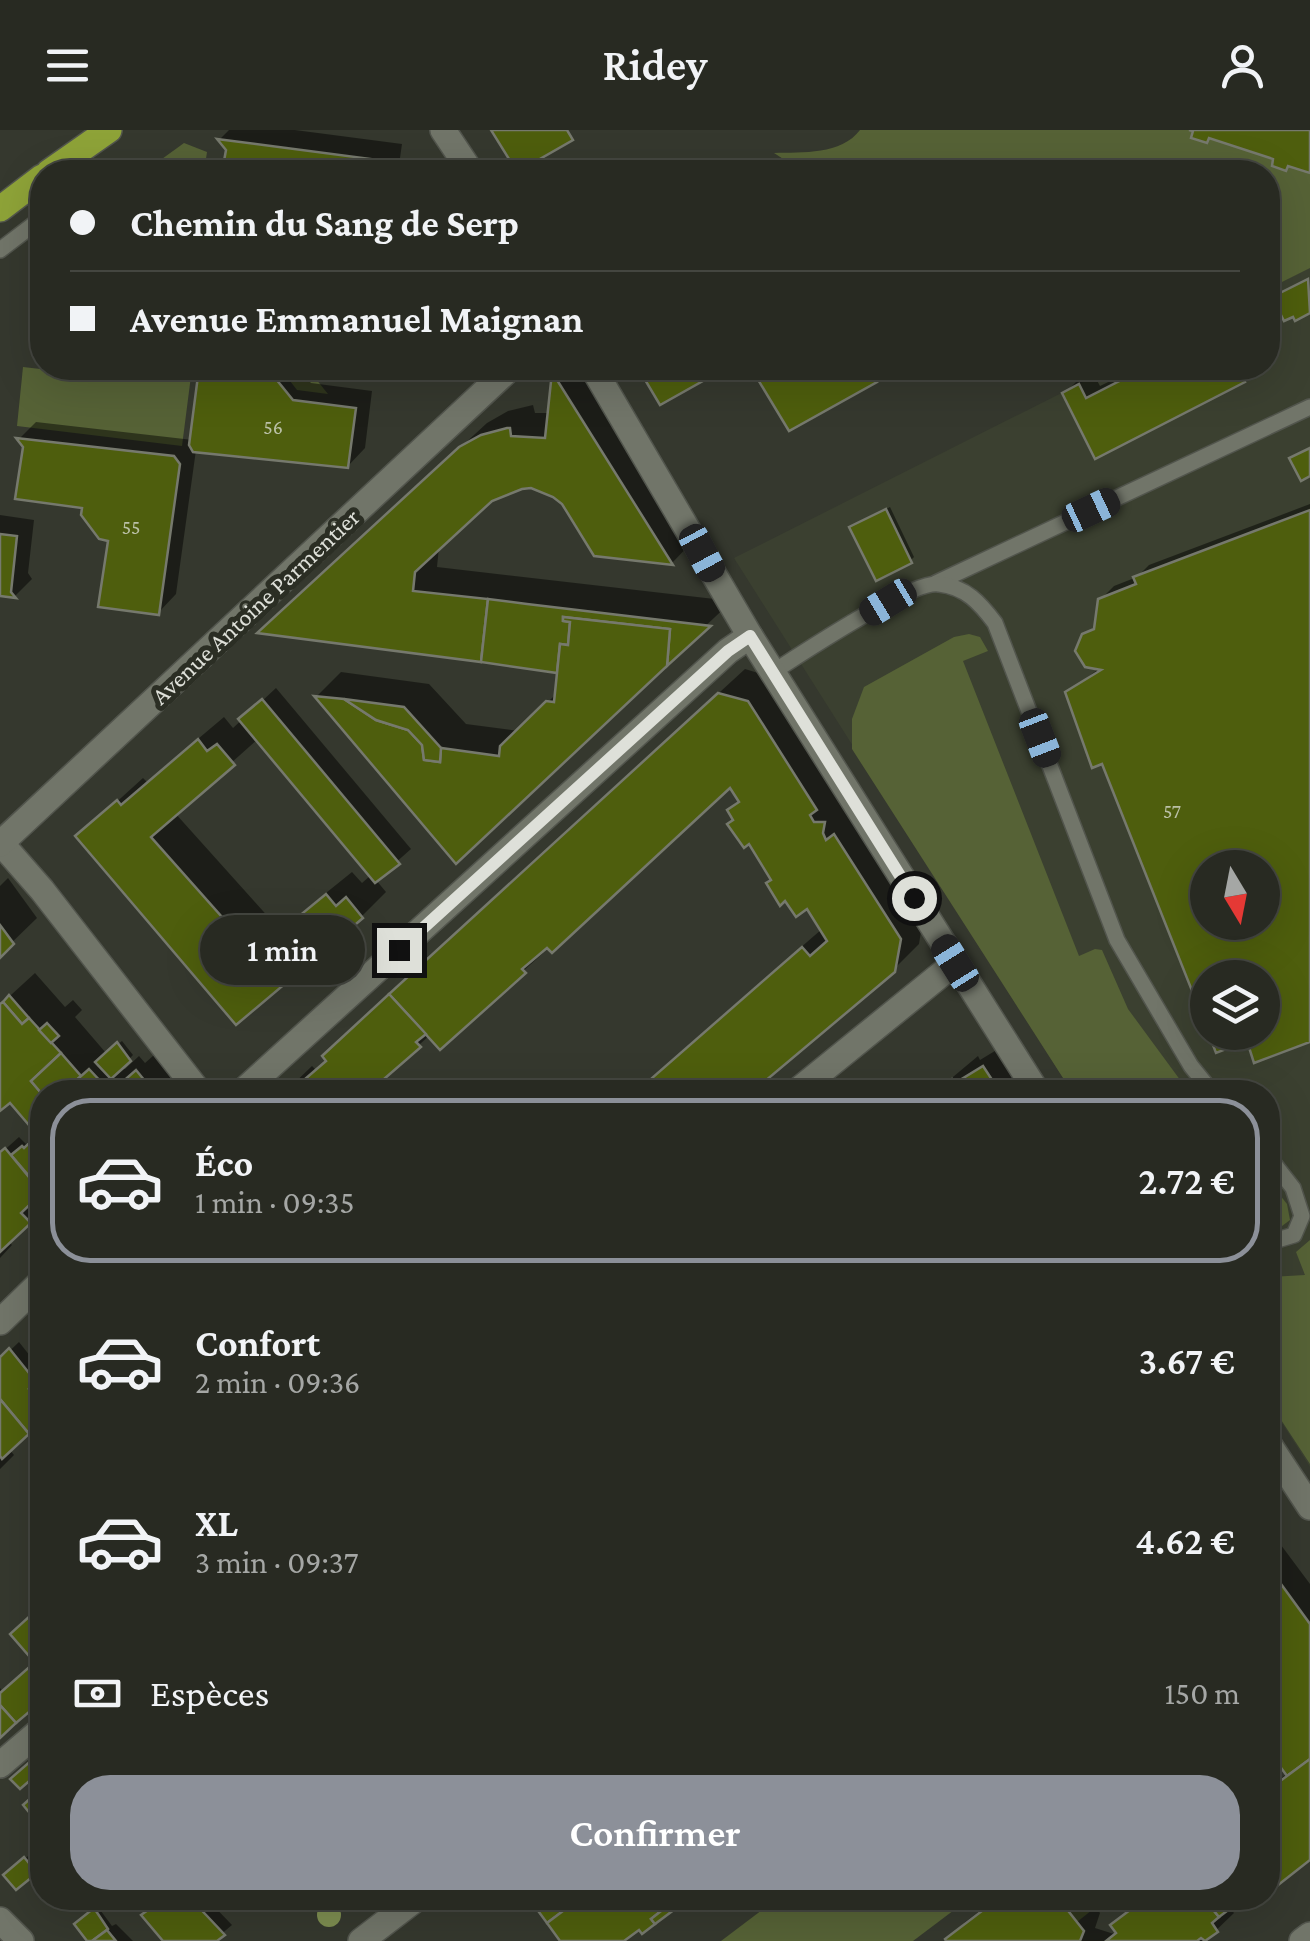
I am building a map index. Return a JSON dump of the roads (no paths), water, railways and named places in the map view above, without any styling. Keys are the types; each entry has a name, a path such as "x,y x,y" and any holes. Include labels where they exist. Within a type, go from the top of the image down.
{"main road":[{"path":"66,160 103,134"},
{"path":"0,209 30,187"}],"street":[{"path":"443,130 463,160"},
{"name":"Avenue Antoine Parmentier","path":"0,843 497,380"},
{"path":"601,380 750,636 1029,1080"},
{"path":"255,1080 728,651 750,636"},
{"path":"0,843 42,890 190,1080"},
{"path":"811,1080 955,963"},
{"path":"0,1322 30,1293"},
{"path":"1280,1462 1310,1508"},
{"path":"0,1765 30,1739"},
{"path":"361,1941 402,1910"},
{"path":"1302,1941 1310,1935"}],"lane":[{"path":"82,160 103,134"},
{"path":"0,250 30,227"},
{"path":"773,672 888,602 1310,407"},
{"path":"936,582 973,595 995,623 1117,940 1181,1050 1203,1080"},
{"path":"1280,1171 1293,1188 1302,1216 1294,1235 1280,1239"}]}
